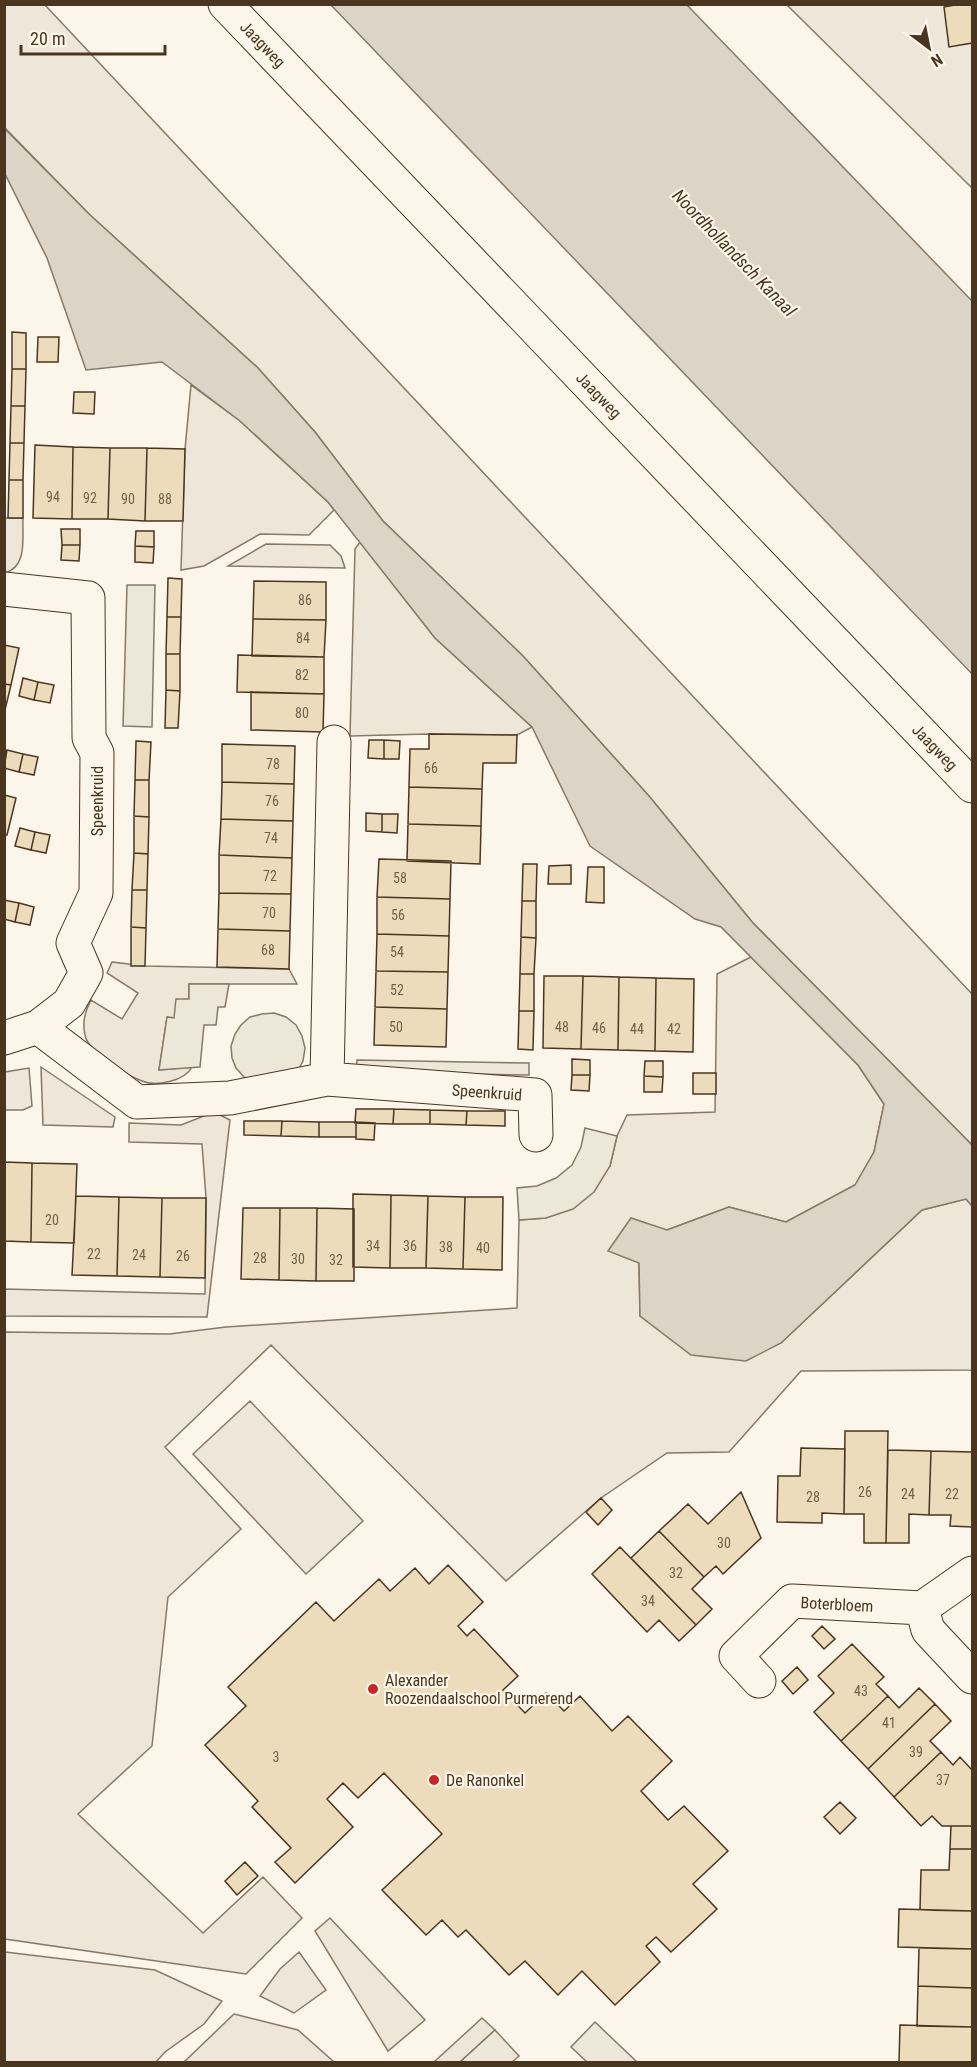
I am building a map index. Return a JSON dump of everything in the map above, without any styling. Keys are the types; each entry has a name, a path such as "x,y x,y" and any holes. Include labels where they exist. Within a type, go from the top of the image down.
{"street":[{"name":"Jaagweg","path":"225,4 972,786"},
{"name":"Speenkruid","path":"4,590 88,598 89,738 97,753 96,892 73,943 86,973 69,1003 38,1027 4,1038"},
{"path":"327,1079 334,742"},
{"name":"Speenkruid","path":"38,1027 137,1102 230,1098 327,1079 535,1095 536,1134"},
{"path":"972,1573 922,1608 928,1630 972,1677"},
{"name":"Boterbloem","path":"759,1681 736,1656 792,1601 922,1608"}],"shaded area":[{"path":"4,5 45,5 972,994 972,1145 753,923 649,796 523,656 383,521 315,432 258,368 89,214 5,128"},
{"path":"787,5 972,5 972,188"},
{"path":"191,385 240,421 328,502 334,510 309,535 260,534 204,566 181,570 185,449"},
{"path":"5,518 23,518 23,534 21,558 12,569 5,573"},
{"path":"360,542 435,638 532,727 517,735 350,736 355,549"},
{"path":"266,544 330,545 341,556 345,568 228,566"},
{"path":"127,585 155,585 152,727 123,726"},
{"path":"751,957 858,1065 884,1104 874,1152 855,1185 786,1222 729,1207 667,1230 639,1263 640,1316 781,1343 922,1210 966,1199 972,1206 972,1370 801,1371 729,1452 667,1453 601,1498 506,1581 271,1345 165,1447 241,1529 168,1597 152,1746 78,1814 203,1933 263,1877 302,1918 246,1974 5,1939 5,1332 169,1334 226,1327 517,1308 519,1220 546,1218 610,1166 617,1136 627,1115 715,1112 717,974"},
{"path":"112,962 145,966 289,969 297,984 189,984 189,999 174,1018 167,1017 159,1070 192,1067 183,1076 170,1082 148,1083 127,1074 109,1062 93,1049 85,1035 85,1017 91,1000 122,1019 138,993 107,973"},
{"path":"189,984 229,984 225,1007 218,1007 216,1025 204,1025 200,1067 159,1070 167,1017 174,1018 176,999 189,999"},
{"path":"274,1013 286,1017 296,1025 305,1048 303,1061 297,1072 254,1083 236,1068 231,1046 235,1034 250,1017"},
{"path":"357,1060 529,1063 529,1075 356,1072"},
{"path":"41,1067 115,1117 113,1127 43,1125"},
{"path":"29,1068 32,1106 23,1110 5,1110 5,1072"},
{"path":"214,1112 230,1120 207,1317 5,1316 5,1289 205,1294 206,1198 202,1144 129,1142 129,1123 181,1125"},
{"path":"585,1128 617,1136 610,1166 594,1192 573,1209 546,1218 519,1220 517,1188 537,1186 556,1178 572,1165 581,1147"},
{"path":"250,1401 363,1521 306,1574 193,1454"},
{"path":"330,1918 425,2020 388,2051 315,1931"},
{"path":"5,1952 155,1970 222,2001 204,2024 165,2052 156,2062 5,2062"},
{"path":"299,1952 326,1990 294,2013 260,1996 280,1969"},
{"path":"234,2014 298,2030 334,2062 184,2062"},
{"path":"482,2018 495,2030 460,2062 434,2062"},
{"path":"595,2022 637,2062 587,2062 571,2047"},
{"path":"495,2030 519,2056 512,2062 460,2062"}],"water":[{"name":"Noordhollandsch Kanaal","path":"331,5 687,5 972,301 972,674"},
{"path":"4,128 89,214 258,368 315,432 383,521 523,656 649,796 753,923 972,1145 972,1206 966,1199 922,1210 781,1343 746,1361 691,1355 640,1316 639,1263 608,1251 631,1218 667,1230 729,1207 786,1222 855,1185 874,1152 884,1104 858,1065 721,927 695,919 590,846 532,727 435,638 328,502 240,421 162,362 86,370 47,258 5,174"}],"building":[{"path":"972,4 972,43 949,47 944,7"},
{"path":"12,332 26,333 26,369 12,369"},
{"path":"38,337 59,337 58,362 37,362"},
{"path":"12,369 26,369 25,406 11,406"},
{"path":"74,392 95,392 94,414 73,413"},
{"path":"11,406 25,406 24,443 10,443"},
{"path":"10,443 24,443 23,480 9,480"},
{"path":"35,445 73,447 72,519 33,518"},
{"path":"73,447 110,448 108,519 72,519"},
{"path":"110,448 147,448 145,521 108,519"},
{"path":"147,448 185,449 183,521 145,521"},
{"path":"9,480 23,480 23,518 8,518"},
{"path":"61,529 80,529 80,545 62,545"},
{"path":"136,531 154,531 154,547 135,546"},
{"path":"62,545 80,545 79,561 61,560"},
{"path":"135,546 154,547 153,563 135,562"},
{"path":"168,578 182,579 181,617 167,617"},
{"path":"254,581 326,582 326,620 253,619"},
{"path":"167,617 181,617 180,654 166,654"},
{"path":"253,619 326,620 324,657 252,656"},
{"path":"4,645 19,648 11,685 4,684"},
{"path":"166,654 180,654 180,691 166,690"},
{"path":"238,655 324,657 324,694 237,692"},
{"path":"23,678 38,682 34,700 19,696"},
{"path":"38,682 54,685 50,703 34,700"},
{"path":"4,684 11,685 4,714"},
{"path":"166,690 180,691 178,728 165,728"},
{"path":"251,692 324,694 323,732 251,730"},
{"path":"429,734 517,735 516,763 483,763 482,789 409,787 410,749 429,749"},
{"path":"369,740 384,740 384,759 368,758"},
{"path":"384,740 400,741 399,759 384,759"},
{"path":"136,741 151,742 149,780 135,780"},
{"path":"222,744 295,746 294,784 222,782"},
{"path":"7,750 23,754 19,772 4,768"},
{"path":"23,754 38,757 34,775 19,772"},
{"path":"135,780 149,780 149,817 134,816"},
{"path":"222,782 294,784 293,821 221,819"},
{"path":"409,787 482,789 481,826 408,824"},
{"path":"4,795 16,798 7,835 4,835"},
{"path":"366,813 382,814 382,832 366,831"},
{"path":"382,814 398,814 397,833 382,832"},
{"path":"134,816 149,817 148,854 134,853"},
{"path":"221,819 293,821 292,858 219,855"},
{"path":"408,824 481,826 480,864 407,861"},
{"path":"20,828 35,832 31,850 15,846"},
{"path":"35,832 50,835 46,853 31,850"},
{"path":"134,853 148,854 147,890 132,890"},
{"path":"219,855 292,858 291,894 219,893"},
{"path":"379,859 451,861 450,899 377,897"},
{"path":"523,864 537,864 536,901 522,901"},
{"path":"571,865 571,884 548,884 549,866"},
{"path":"588,867 604,867 604,903 586,902"},
{"path":"132,890 147,890 146,928 131,927"},
{"path":"219,893 291,894 290,931 218,929"},
{"path":"377,897 450,899 449,936 377,934"},
{"path":"4,900 19,903 15,922 4,919"},
{"path":"522,901 536,901 536,938 521,937"},
{"path":"19,903 34,907 30,925 15,922"},
{"path":"131,927 146,928 145,966 131,966"},
{"path":"218,929 290,931 289,969 217,967"},
{"path":"377,934 449,936 448,972 376,971"},
{"path":"521,937 536,938 534,974 520,974"},
{"path":"376,971 448,972 447,1009 375,1007"},
{"path":"520,974 534,974 534,1011 519,1011"},
{"path":"544,976 583,976 581,1049 543,1048"},
{"path":"583,976 619,977 618,1050 581,1049"},
{"path":"619,977 656,978 655,1051 618,1050"},
{"path":"656,978 694,979 693,1052 655,1051"},
{"path":"375,1007 447,1009 446,1047 374,1045"},
{"path":"519,1011 534,1011 533,1050 518,1049"},
{"path":"572,1059 590,1060 590,1075 572,1075"},
{"path":"645,1061 663,1061 663,1077 644,1076"},
{"path":"693,1073 716,1073 716,1094 693,1094"},
{"path":"572,1075 590,1075 589,1091 571,1090"},
{"path":"644,1076 663,1077 662,1092 644,1092"},
{"path":"356,1109 394,1109 393,1124 355,1123"},
{"path":"394,1109 430,1110 430,1124 393,1124"},
{"path":"430,1110 467,1111 466,1125 430,1124"},
{"path":"467,1111 505,1111 505,1126 466,1125"},
{"path":"244,1121 282,1121 281,1136 244,1135"},
{"path":"282,1121 319,1122 319,1137 281,1136"},
{"path":"319,1122 356,1122 356,1137 319,1137"},
{"path":"356,1122 375,1123 374,1140 356,1139"},
{"path":"4,1162 32,1163 31,1242 4,1241"},
{"path":"32,1163 77,1164 74,1243 31,1242"},
{"path":"353,1194 391,1195 390,1268 353,1267"},
{"path":"391,1195 428,1196 426,1268 390,1268"},
{"path":"76,1196 119,1197 117,1276 72,1275"},
{"path":"428,1196 465,1197 463,1269 426,1268"},
{"path":"119,1197 162,1198 160,1277 117,1276"},
{"path":"465,1197 503,1197 502,1270 463,1269"},
{"path":"162,1198 206,1198 205,1278 160,1277"},
{"path":"243,1208 280,1208 279,1280 241,1279"},
{"path":"280,1208 317,1208 316,1281 279,1280"},
{"path":"317,1208 354,1209 354,1281 316,1281"},
{"path":"845,1431 888,1431 886,1543 864,1543 864,1514 844,1514"},
{"path":"801,1448 845,1449 844,1514 822,1513 822,1523 777,1522 778,1476 800,1476"},
{"path":"888,1450 931,1451 929,1515 909,1514 909,1543 886,1543"},
{"path":"931,1451 972,1452 972,1527 950,1526 951,1515 929,1515"},
{"path":"741,1492 761,1538 723,1574 716,1566 704,1577 659,1531 688,1504 708,1524"},
{"path":"601,1498 612,1510 598,1525 586,1512"},
{"path":"659,1531 704,1577 692,1589 712,1609 696,1625 631,1558"},
{"path":"620,1547 696,1625 679,1641 659,1620 647,1632 592,1574"},
{"path":"448,1565 483,1602 458,1626 467,1636 474,1629 518,1676 503,1690 525,1713 546,1693 564,1711 580,1696 612,1731 628,1716 672,1761 641,1791 668,1820 684,1806 728,1851 693,1884 717,1909 671,1952 656,1937 646,1946 660,1962 615,2005 582,1971 558,1995 525,1961 509,1975 466,1930 458,1937 442,1920 426,1935 382,1890 442,1834 384,1773 358,1798 343,1783 327,1799 353,1827 295,1883 275,1862 291,1848 252,1807 258,1801 205,1745 246,1706 228,1687 316,1602 334,1621 379,1579 390,1591 415,1568 429,1584"},
{"path":"822,1626 835,1639 824,1649 812,1636"},
{"path":"852,1644 884,1677 876,1684 888,1696 841,1741 814,1712 834,1693 818,1676"},
{"path":"797,1667 808,1680 793,1694 782,1681"},
{"path":"919,1688 935,1704 868,1769 841,1741 888,1696 899,1708"},
{"path":"935,1704 951,1721 930,1741 941,1752 894,1797 868,1769"},
{"path":"941,1752 953,1765 960,1757 972,1770 972,1826 942,1826 932,1816 921,1826 894,1797"},
{"path":"840,1802 856,1818 840,1834 824,1817"},
{"path":"951,1826 972,1826 972,1849 950,1849"},
{"path":"950,1849 972,1849 972,1911 920,1910 921,1870 949,1870"},
{"path":"245,1862 258,1876 237,1895 225,1881"},
{"path":"899,1909 972,1911 972,1949 898,1947"},
{"path":"919,1948 972,1949 972,1988 918,1986"},
{"path":"918,1986 972,1988 972,2027 917,2026"},
{"path":"900,2025 972,2027 972,2062 899,2062"}],"place":[{"name":"Alexander Roozendaalschool Purmerend","path":"373,1689"},
{"name":"De Ranonkel","path":"434,1780"}]}
